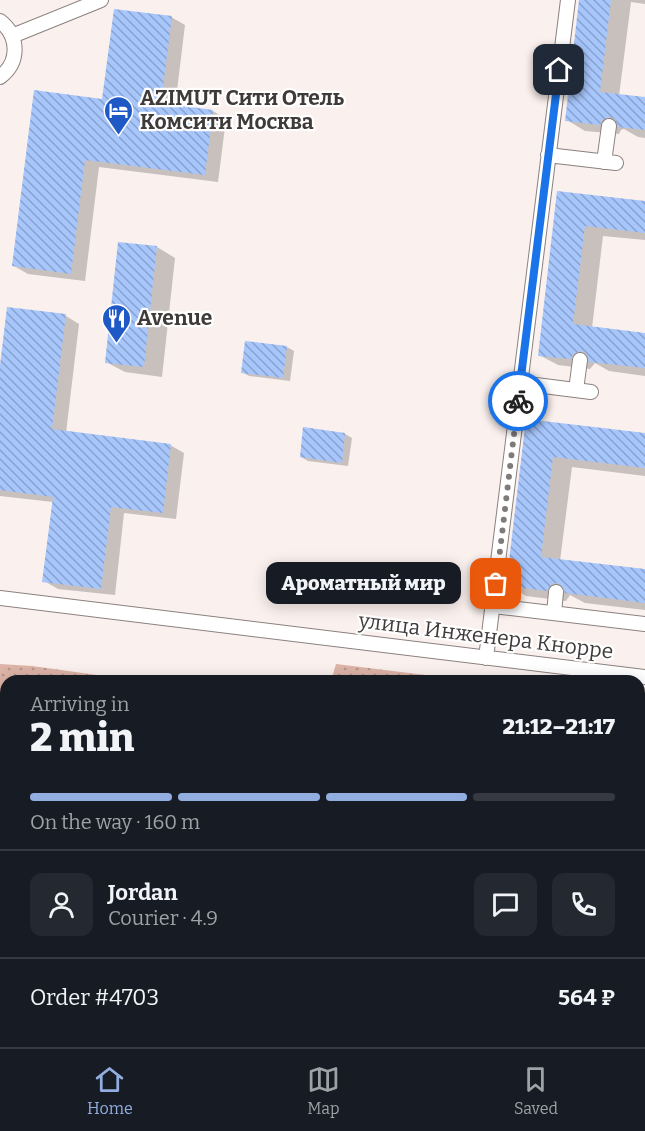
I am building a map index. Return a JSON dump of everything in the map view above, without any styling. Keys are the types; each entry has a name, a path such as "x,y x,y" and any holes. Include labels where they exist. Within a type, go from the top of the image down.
{"street":[{"path":"12,36 101,0"},
{"path":"486,658 568,0"},
{"path":"0,21 12,36 15,48 8,69 0,77"},
{"path":"548,155 610,162 609,126"},
{"path":"576,390 580,360"},
{"path":"520,384 591,392"},
{"path":"554,613 556,592"},
{"name":"улица Инженера Кнорре","path":"0,598 628,675"},
{"path":"493,606 645,624"}],"green space":[{"path":"0,664 97,675 0,675"},
{"path":"336,664 425,675 333,675"}],"building":[{"path":"579,0 611,0 600,92 645,97 645,130 618,127 615,119 610,117 602,120 600,125 565,121"},
{"name":"AZIMUT Сити Отель Комсити Москва","path":"114,9 172,16 161,103 213,110 205,175 85,160 71,274 12,266 34,90 102,99"},
{"path":"557,191 645,201 645,233 585,226 573,324 645,333 645,368 589,362 586,353 581,351 573,354 571,359 538,356"},
{"path":"118,242 157,246 144,367 105,363"},
{"path":"7,307 66,314 52,429 171,444 163,513 111,507 101,589 42,582 53,497 0,490 0,365"},
{"path":"245,341 287,346 283,378 241,373"},
{"path":"526,419 645,433 645,468 553,457 541,557 645,569 645,603 565,593 564,588 557,583 552,584 547,591 506,586"},
{"path":"303,427 345,433 342,463 300,457"}],"way so far":[{"path":"496,584 518,401"}],"place":[{"name":"AZIMUT Сити Отель Комсити Москва","path":"119,136"},
{"name":"Avenue","path":"116,344"},
{"name":"Ароматный мир","path":"496,584"}],"route":[{"path":"518,401 559,70"}]}
